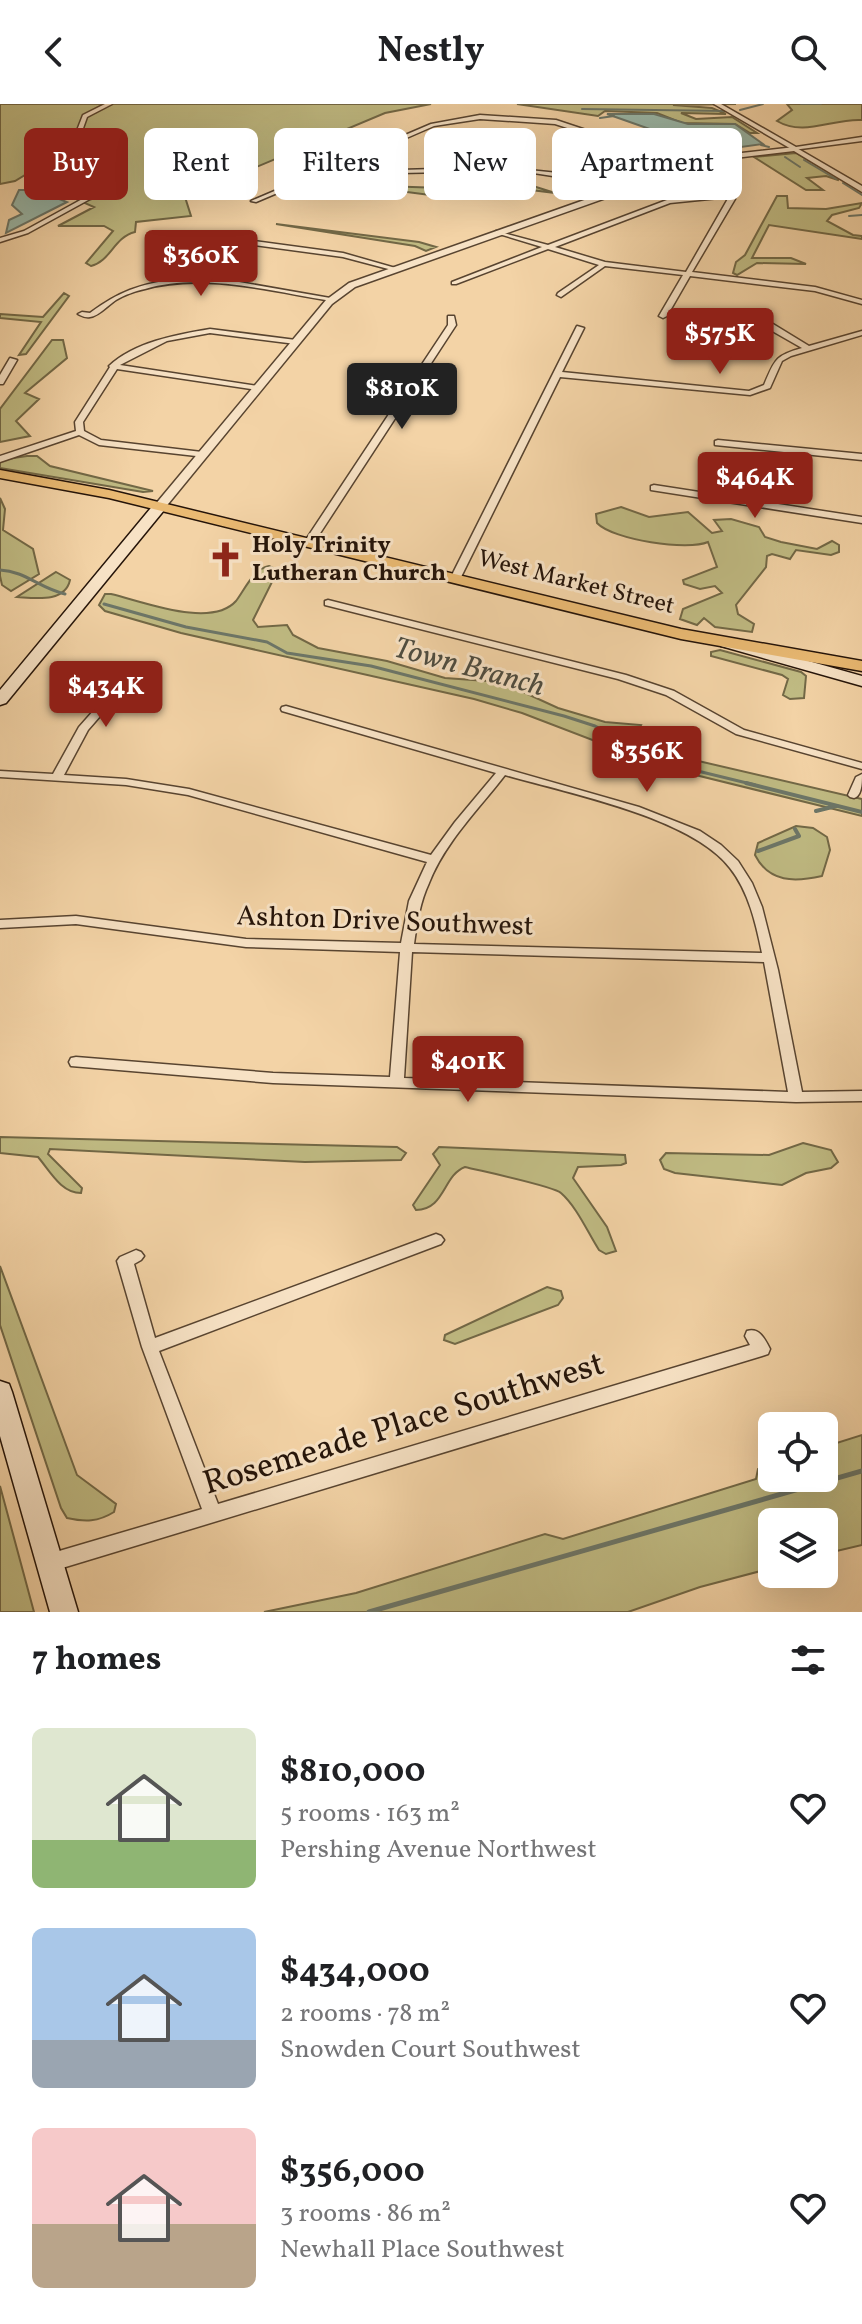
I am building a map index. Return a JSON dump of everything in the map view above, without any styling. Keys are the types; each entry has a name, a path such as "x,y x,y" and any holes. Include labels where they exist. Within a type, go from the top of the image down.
{"main road":[{"name":"West Market Street","path":"0,474 160,506 723,642 862,666"},
{"path":"0,700 160,506"},
{"path":"723,642 862,681"},
{"path":"0,1392 64,1612"}],"street":[{"path":"0,240 26,232 88,198 118,189 116,183 87,176 84,173 86,163 76,158 72,151 85,116 109,104"},
{"path":"717,104 729,107 862,190"},
{"path":"408,136 433,125 503,116 578,128"},
{"path":"742,157 862,139"},
{"path":"254,201 274,193"},
{"path":"160,506 332,299 352,285 589,200"},
{"path":"454,283 543,246 669,201 680,200"},
{"path":"663,316 729,200"},
{"path":"498,232 604,264 815,289 862,302"},
{"path":"225,244 231,240 343,255 396,269"},
{"path":"561,295 604,264"},
{"path":"82,314 91,315 104,303 137,288 181,282 332,299"},
{"path":"310,541 452,325 451,318"},
{"path":"770,326 806,347"},
{"path":"456,577 580,328"},
{"path":"80,432 79,422 113,366 135,351 193,332 219,331 296,342"},
{"path":"557,374 750,393 770,383 783,356 862,333"},
{"path":"0,382 13,360"},
{"path":"113,366 257,388"},
{"path":"0,459 80,432 99,442 202,455"},
{"path":"718,443 862,457"},
{"path":"654,488 862,520"},
{"path":"328,603 622,677 670,693 740,732 862,766"},
{"path":"57,778 83,729 137,668"},
{"path":"286,709 660,817 711,843 731,860 750,888 762,916 796,1097"},
{"path":"397,1082 409,948 417,898 434,860 502,772"},
{"path":"0,774 189,792 434,860"},
{"path":"854,795 862,777"},
{"name":"Ashton Drive Southwest","path":"0,924 76,920 227,941 769,958"},
{"path":"76,1062 259,1077 796,1097 862,1096"},
{"path":"150,1347 436,1240"},
{"path":"136,1256 125,1261 150,1347 213,1514"},
{"name":"Rosemeade Place Southwest","path":"49,1563 762,1349 753,1336"}],"shaded area":[{"path":"0,104 431,104 385,113 349,128 274,128 274,160 258,166 258,128 144,128 144,200 186,200 191,216 136,222 135,232 122,239 103,260 91,266 86,263 113,231 104,226 58,226 94,207 78,200 128,200 128,128 24,128 24,176 0,184"},
{"path":"517,104 736,104 673,105 712,108 726,114 681,113 696,119 732,117 757,133 750,133 735,124 682,123 657,113 605,111 598,116"},
{"path":"787,104 862,104 862,120 808,127 787,125 777,121 792,110"},
{"path":"607,114 654,114 688,124 735,124 741,128 647,128"},
{"path":"742,129 763,144 742,147"},
{"path":"796,153 838,180 826,176 807,178 823,190 806,190 754,157"},
{"path":"408,187 424,187 424,194 408,192"},
{"path":"19,190 24,190 24,200 67,202 6,233 9,220 22,214 12,205"},
{"path":"777,196 787,196 788,208 826,209 862,203 859,208 832,215 827,221 853,235 862,236 862,239 769,225 752,258 791,258 806,264 757,263 737,275 733,273 736,262 745,255"},
{"path":"276,224 419,242 436,247 426,251 415,246"},
{"path":"64,293 69,296 26,354 19,355 41,322 0,318 0,314 43,317"},
{"path":"52,340 63,340 67,358 25,393 39,399 16,421 30,436 0,442 0,409"},
{"path":"37,456 50,466 153,491 143,492 0,468 0,460"},
{"path":"0,498 5,509 3,530 33,549 39,574 11,591 2,585 0,576"},
{"path":"621,507 649,517 688,512 712,533 722,531 714,520 731,519 759,527 765,537 781,542 817,549 832,541 839,545 839,552 831,555 796,550 790,559 772,554 767,556 766,567 736,605 738,614 754,624 752,632 715,627 704,618 697,625 680,619 683,609 722,593 715,586 700,589 684,584 683,580 717,567 708,542 684,545 651,542 618,534 597,523 596,514"},
{"path":"269,566 273,568 275,576 253,620 258,627 287,625 293,635 318,648 387,661 445,678 501,682 558,708 605,722 641,725 635,736 651,750 862,799 862,816 663,767 522,713 474,699 181,633 105,611 99,605 105,594 111,594 176,611 210,613 225,609 236,601 254,575"},
{"path":"56,572 70,580 56,596 17,597"},
{"path":"720,650 801,672 806,676 804,698 790,699 783,695 788,679 782,675 711,656 711,652"},
{"path":"796,826 813,828 827,837 830,850 822,876 793,879 775,876 755,855 758,843"},
{"path":"0,1137 397,1147 406,1153 401,1160 305,1162 50,1149 48,1154 82,1188 81,1193 62,1185 38,1157 0,1153"},
{"path":"803,1143 831,1150 838,1162 831,1168 806,1173 782,1185 675,1173 664,1169 660,1160 666,1153 769,1155"},
{"path":"439,1147 625,1155 626,1163 621,1165 578,1167 573,1178 607,1227 616,1251 606,1254 599,1250 567,1199 556,1190 465,1167 452,1177 433,1204 416,1210 413,1205 440,1165 433,1154"},
{"path":"0,1266 77,1475 116,1504 114,1512 102,1518 67,1518 61,1508 0,1325"},
{"path":"547,1287 561,1291 563,1298 558,1305 455,1344 444,1340 445,1335"},
{"path":"862,1435 862,1545 838,1551 838,1508 758,1508 758,1572 700,1587 628,1612 264,1612 356,1593 545,1534 563,1539 756,1479 758,1469 758,1492 838,1492 838,1443"},
{"path":"0,1486 34,1612 0,1612"}],"waterway":[{"path":"740,110 763,104"},
{"path":"801,104 821,104"},
{"path":"582,109 727,111"},
{"path":"600,118 614,116"},
{"path":"761,145 769,147"},
{"path":"785,157 800,167"},
{"path":"804,160 836,179"},
{"path":"843,183 862,195"},
{"path":"849,216 862,215"},
{"name":"Town Branch","path":"0,570 17,573 65,594"},
{"name":"Town Branch","path":"104,604 186,627 267,642 287,653 371,666 564,716 595,726 665,763 755,785"},
{"name":"Town Branch","path":"746,783 862,812"},
{"path":"816,811 836,806"},
{"path":"758,851 799,836 795,829"},
{"path":"369,1612 862,1471"}],"place":[{"name":"Holy Trinity Lutheran Church","path":"226,560"}]}
